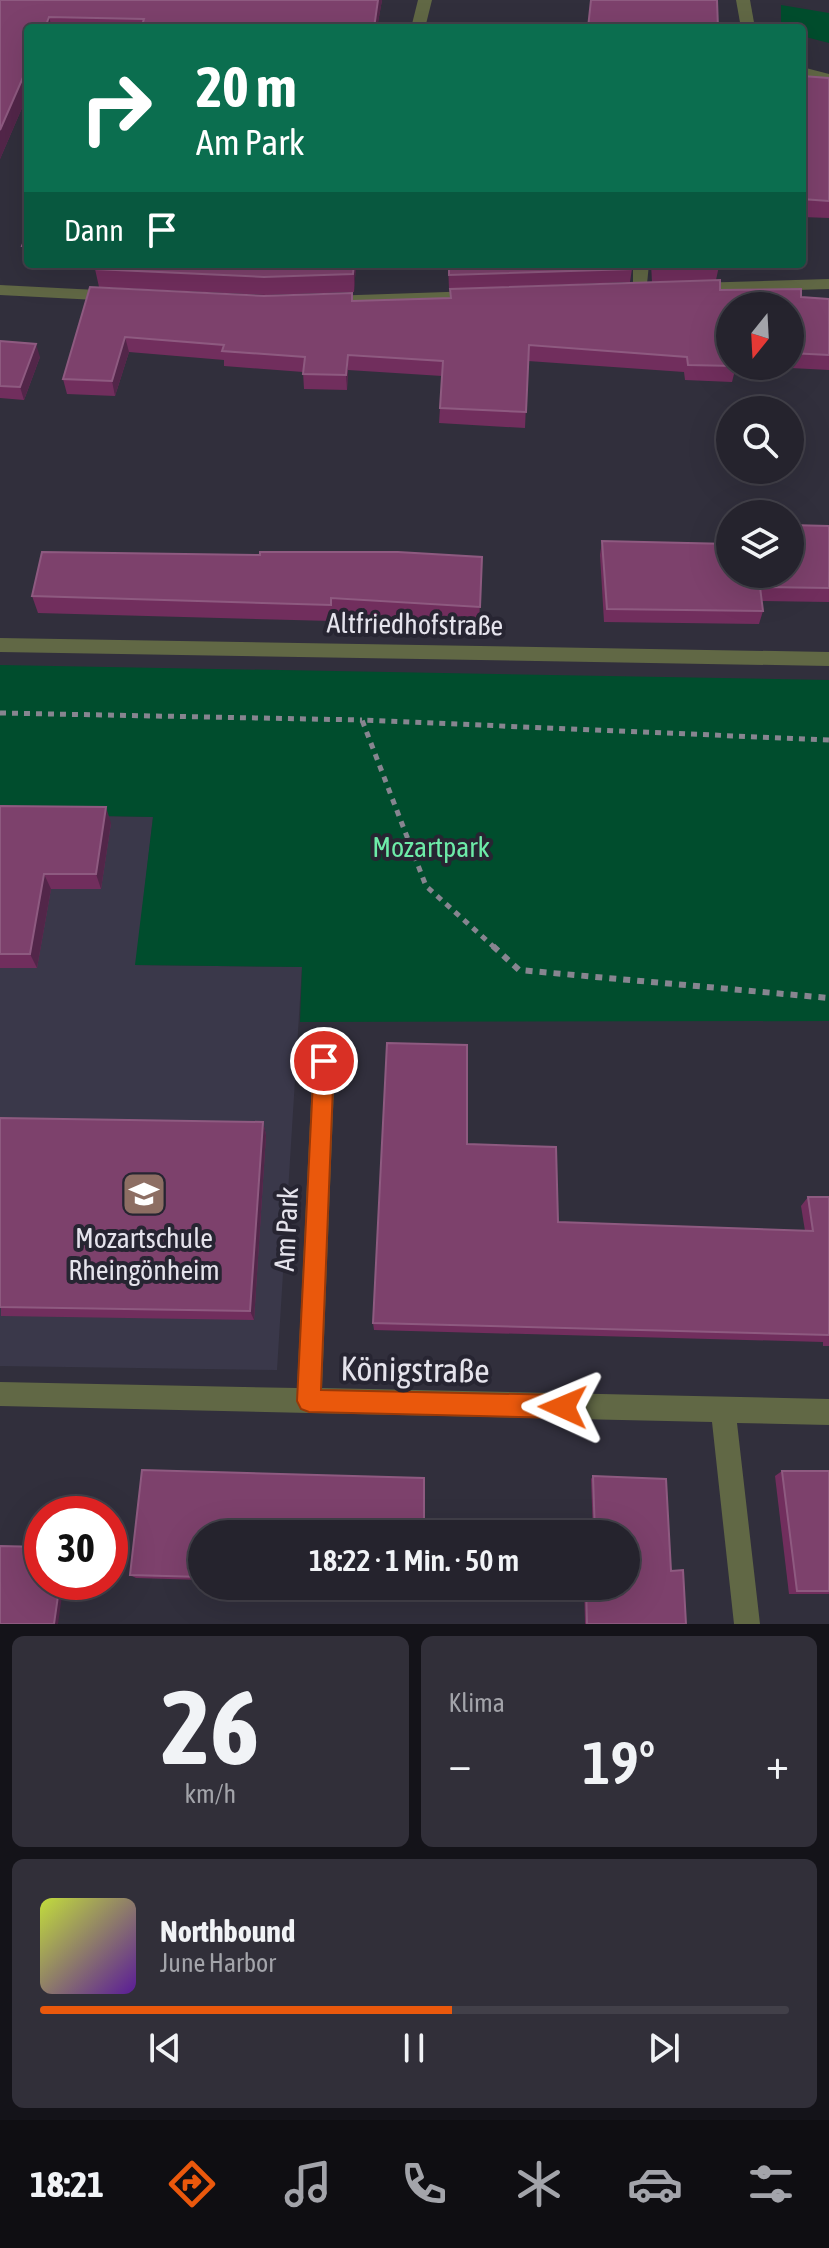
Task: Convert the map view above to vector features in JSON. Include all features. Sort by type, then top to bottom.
[{"type":"street","points":[[419,24],[425,0]]},
{"type":"street","points":[[743,0],[747,24]]},
{"type":"street","points":[[806,72],[829,78]]},
{"type":"street","points":[[642,268],[648,290],[829,284]]},
{"type":"street","points":[[0,290],[125,296]]},
{"type":"street","points":[[313,301],[499,295]]},
{"type":"street","name":"Altfriedhofstraße","points":[[0,645],[829,659]]},
{"type":"street","name":"Am Park","points":[[309,1401],[324,1061]]},
{"type":"street","name":"Königstraße","points":[[0,1394],[829,1412]]},
{"type":"street","points":[[723,1411],[747,1624]]},
{"type":"path","points":[[0,713],[362,720],[829,740]]},
{"type":"path","points":[[362,720],[426,886],[519,970],[829,998]]},
{"type":"shaded area","name":"Mozartschule Rheingönheim","points":[[0,814],[153,817],[136,965],[302,967],[277,1370],[0,1366]]},
{"type":"green space","points":[[781,5],[829,13],[829,43],[806,37],[806,24],[781,24]]},
{"type":"green space","name":"Mozartpark","points":[[0,665],[829,680],[829,1021],[300,1022],[302,967],[135,965],[153,817],[0,814]]},
{"type":"building","points":[[0,0],[378,0],[375,24],[142,24],[144,19],[49,17],[46,24],[24,24],[24,75],[0,130]]},
{"type":"building","points":[[591,0],[717,0],[718,24],[588,24]]},
{"type":"building","points":[[806,76],[829,78],[829,201],[806,199]]},
{"type":"building","points":[[354,268],[353,274],[264,277],[95,269]]},
{"type":"building","points":[[449,268],[632,268],[632,269],[449,275]]},
{"type":"building","points":[[720,280],[720,290],[801,289],[801,292],[716,292],[716,366],[688,365],[687,357],[529,345],[526,412],[440,408],[443,361],[348,355],[346,375],[303,374],[305,357],[222,351],[224,345],[125,337],[112,381],[63,379],[90,287],[264,296],[352,293],[352,301],[451,298],[450,289]]},
{"type":"building","points":[[804,297],[829,299],[829,355],[804,354]]},
{"type":"building","points":[[0,341],[36,344],[20,387],[0,386]]},
{"type":"building","points":[[804,525],[829,526],[829,588],[804,588]]},
{"type":"building","points":[[602,541],[716,544],[716,588],[760,588],[763,611],[607,609]]},
{"type":"building","points":[[42,552],[260,555],[260,552],[398,552],[482,557],[480,607],[331,598],[331,605],[32,596]]},
{"type":"building","points":[[0,806],[106,807],[96,874],[44,874],[30,954],[0,954]]},
{"type":"building","points":[[387,1043],[467,1045],[467,1144],[556,1147],[558,1222],[813,1231],[808,1197],[829,1197],[829,1335],[373,1323]]},
{"type":"building","points":[[0,1118],[263,1122],[250,1311],[0,1307]]},
{"type":"building","points":[[142,1470],[424,1478],[424,1520],[188,1520],[188,1577],[130,1575]]},
{"type":"building","points":[[782,1471],[829,1471],[829,1591],[797,1591]]},
{"type":"building","points":[[593,1476],[666,1479],[671,1571],[683,1570],[686,1624],[587,1624],[586,1600],[640,1600],[640,1520],[595,1520]]},
{"type":"building","points":[[0,1546],[24,1547],[24,1600],[57,1600],[54,1624],[0,1624]]},
{"type":"place","name":"Mozartschule Rheingönheim","points":[[144,1194]]},
{"type":"route","points":[[324,1061],[309,1401],[563,1407]]}]
